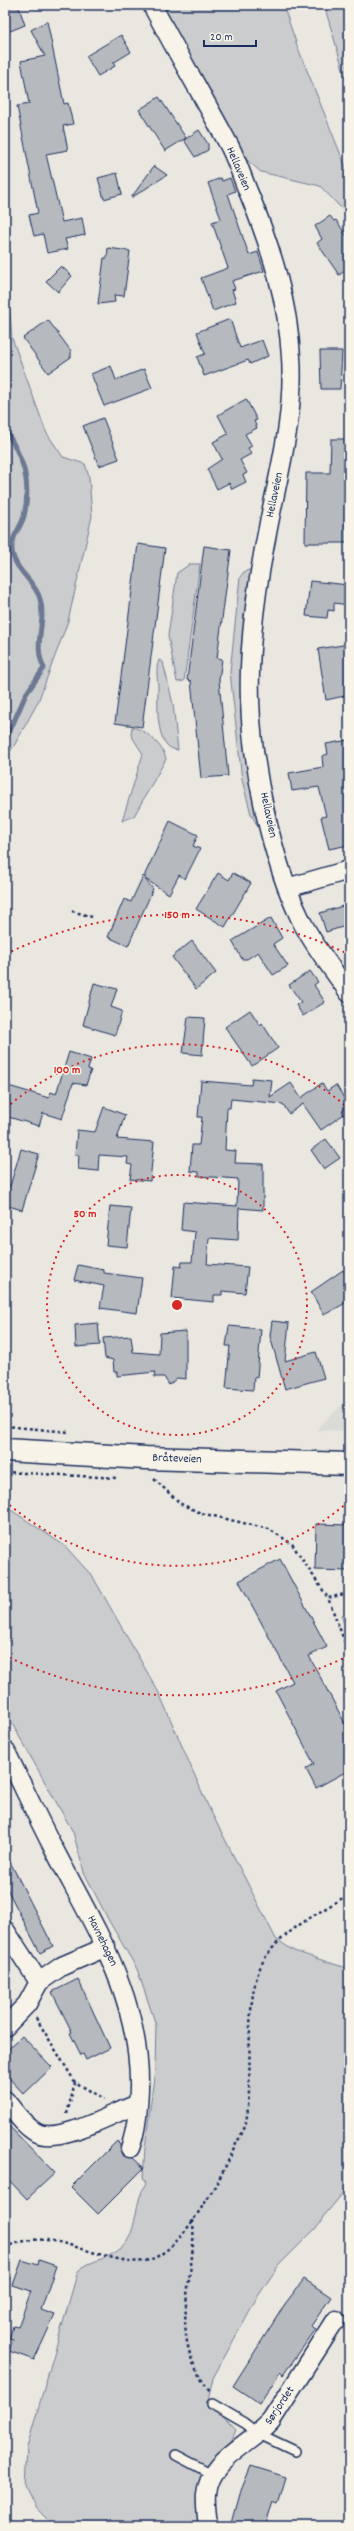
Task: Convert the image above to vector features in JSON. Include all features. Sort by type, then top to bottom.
[{"type":"main road","name":"Bråteveien","points":[[5,1450],[132,1458],[349,1464]]},
{"type":"street","name":"Hellaveien","points":[[152,5],[231,150],[262,226],[276,269],[287,312],[291,359],[291,407],[259,586],[253,641],[250,698],[253,737],[265,807],[277,862],[301,922],[349,993]]},
{"type":"street","points":[[287,888],[349,870]]},
{"type":"street","name":"Havnehagen","points":[[5,1750],[55,1852],[106,1947],[121,1982],[137,2041],[138,2104],[134,2136],[130,2148]]},
{"type":"street","points":[[5,1930],[39,1982]]},
{"type":"street","points":[[5,2027],[27,2004],[39,1982],[62,1966],[106,1947]]},
{"type":"street","points":[[5,2100],[28,2127],[38,2134],[48,2136],[69,2132],[138,2104]]},
{"type":"street","name":"Sørjordet","points":[[208,2526],[206,2495],[212,2474],[224,2459],[259,2434],[271,2421],[336,2320]]},
{"type":"lane","points":[[212,2404],[245,2423],[259,2434],[295,2451]]},
{"type":"lane","points":[[176,2455],[212,2474]]},
{"type":"path","points":[[72,911],[92,917]]},
{"type":"path","points":[[154,1479],[181,1504],[201,1513],[269,1529],[292,1544],[328,1598],[349,1653]]},
{"type":"path","points":[[328,1598],[349,1593]]},
{"type":"path","points":[[5,2247],[24,2240],[46,2240],[120,2260],[151,2260],[168,2250],[193,2220],[219,2182],[246,2123],[250,2092],[252,2000],[257,1977],[267,1956],[291,1931],[349,1894]]},
{"type":"path","points":[[27,2004],[75,2082],[100,2096]]},
{"type":"path","points":[[48,2136],[67,2115],[75,2082]]},
{"type":"path","points":[[193,2220],[194,2243],[185,2309],[185,2337],[195,2371],[210,2392],[212,2404]]},
{"type":"shaded area","points":[[149,5],[283,5],[298,48],[349,175],[349,220],[344,211],[320,186],[261,172],[233,148]]},
{"type":"shaded area","points":[[324,5],[349,5],[349,89]]},
{"type":"shaded area","points":[[9,193],[6,267],[12,338],[46,432],[63,457],[85,464],[89,477],[92,516],[68,621],[38,702],[14,746],[5,758],[5,194]]},
{"type":"shaded area","points":[[190,564],[200,564],[184,681],[177,682],[168,636],[177,573]]},
{"type":"shaded area","points":[[252,569],[259,829],[251,814],[242,780],[230,672],[240,577],[244,572]]},
{"type":"shaded area","points":[[159,660],[163,662],[173,704],[178,750],[170,748],[161,734],[158,714],[157,671]]},
{"type":"shaded area","points":[[132,727],[137,728],[153,738],[161,748],[166,759],[134,816],[122,821],[143,754],[131,735]]},
{"type":"shaded area","points":[[349,1398],[349,1431],[316,1430]]},
{"type":"shaded area","points":[[5,1506],[65,1546],[93,1577],[159,1693],[208,1806],[276,1939],[294,1951],[349,1969],[349,2186],[323,2217],[320,2224],[279,2265],[256,2299],[213,2378],[208,2401],[236,2430],[207,2500],[205,2526],[54,2526],[36,2508],[25,2485],[27,2447],[78,2271],[89,2264],[116,2252],[126,2243],[130,2236],[142,2191],[146,2184],[143,2178],[145,2148],[155,2069],[156,2025],[137,1969],[109,1921],[84,1872],[73,1832],[5,1711]]},
{"type":"shaded area","points":[[341,1615],[349,1615],[349,1638]]},
{"type":"building","points":[[5,5],[18,5],[25,25],[5,33]]},
{"type":"building","points":[[47,21],[64,104],[68,103],[73,124],[63,126],[68,150],[46,154],[62,222],[82,218],[85,235],[65,239],[68,249],[47,253],[43,234],[34,236],[29,215],[38,213],[17,106],[29,104],[21,61],[45,56],[31,30]]},
{"type":"building","points":[[121,35],[131,52],[113,63],[115,66],[98,76],[86,56]]},
{"type":"building","points":[[159,97],[186,138],[165,151],[139,110]]},
{"type":"building","points":[[199,130],[208,144],[208,150],[195,157],[184,140]]},
{"type":"building","points":[[154,166],[167,175],[131,198]]},
{"type":"building","points":[[117,173],[122,194],[104,199],[98,178]]},
{"type":"building","points":[[221,178],[222,181],[230,178],[235,191],[228,194],[249,255],[258,252],[264,271],[232,281],[235,289],[232,290],[236,302],[213,311],[201,278],[228,268],[212,222],[221,219],[208,183]]},
{"type":"building","points":[[330,216],[334,221],[336,220],[349,239],[349,268],[339,275],[317,243],[322,239],[315,226]]},
{"type":"building","points":[[108,248],[130,251],[124,296],[114,295],[115,302],[98,304],[104,258],[107,258]]},
{"type":"building","points":[[61,266],[72,276],[58,292],[46,281]]},
{"type":"building","points":[[230,319],[240,348],[262,340],[268,356],[250,364],[248,360],[204,376],[197,357],[205,354],[197,332]]},
{"type":"building","points":[[48,320],[71,351],[71,357],[48,373],[23,338]]},
{"type":"building","points":[[320,351],[342,351],[340,389],[321,389]]},
{"type":"building","points":[[111,366],[116,380],[144,369],[152,388],[104,406],[91,374]]},
{"type":"building","points":[[246,399],[257,420],[254,421],[257,428],[245,434],[252,446],[248,448],[251,454],[240,460],[247,473],[243,475],[246,482],[232,489],[229,483],[217,489],[207,469],[222,459],[213,442],[228,434],[218,415]]},
{"type":"building","points":[[103,418],[119,459],[99,466],[83,426]]},
{"type":"building","points":[[331,439],[349,439],[349,543],[305,543],[306,473],[330,473]]},
{"type":"building","points":[[138,544],[165,548],[142,727],[115,723]]},
{"type":"building","points":[[204,546],[231,550],[217,658],[222,659],[219,680],[228,776],[201,778],[191,681],[187,680]]},
{"type":"building","points":[[310,581],[349,585],[349,605],[334,603],[334,611],[328,610],[327,618],[306,616]]},
{"type":"building","points":[[349,644],[349,695],[326,700],[318,649]]},
{"type":"building","points":[[349,740],[349,845],[329,849],[321,817],[326,816],[319,787],[292,791],[289,773],[323,767],[322,756],[328,754],[326,744]]},
{"type":"building","points":[[170,821],[198,835],[193,846],[200,849],[185,879],[179,875],[169,894],[145,879],[153,889],[128,946],[108,937],[124,899],[131,902],[143,876],[145,878],[145,874]]},
{"type":"building","points":[[218,873],[229,880],[233,873],[251,883],[225,927],[196,909]]},
{"type":"building","points":[[349,904],[349,925],[326,932],[320,913]]},
{"type":"building","points":[[271,918],[282,938],[273,944],[288,966],[273,975],[258,952],[247,959],[242,959],[232,941]]},
{"type":"building","points":[[192,941],[216,973],[196,989],[172,957]]},
{"type":"building","points":[[310,971],[318,982],[314,985],[325,1002],[303,1016],[296,1005],[301,1002],[289,985]]},
{"type":"building","points":[[94,983],[117,989],[111,1007],[122,1011],[115,1035],[83,1025]]},
{"type":"building","points":[[250,1010],[260,1025],[262,1023],[278,1048],[252,1066],[225,1027]]},
{"type":"building","points":[[188,1017],[205,1018],[202,1055],[183,1053]]},
{"type":"building","points":[[69,1052],[91,1059],[88,1069],[91,1070],[86,1085],[73,1083],[62,1119],[43,1113],[39,1126],[5,1116],[5,1085],[49,1098],[51,1092],[56,1094]]},
{"type":"building","points":[[252,1078],[272,1080],[270,1097],[291,1083],[301,1098],[322,1083],[327,1091],[336,1085],[349,1106],[342,1111],[344,1114],[321,1130],[303,1104],[289,1114],[283,1104],[231,1099],[230,1108],[227,1108],[225,1150],[236,1151],[235,1163],[263,1164],[263,1210],[239,1208],[238,1240],[209,1238],[207,1264],[248,1267],[245,1293],[222,1291],[222,1295],[214,1295],[214,1302],[172,1298],[175,1266],[181,1267],[182,1262],[192,1262],[195,1232],[181,1230],[183,1202],[237,1206],[238,1179],[199,1176],[199,1172],[190,1171],[192,1145],[199,1145],[202,1117],[198,1117],[201,1081],[251,1085]]},
{"type":"building","points":[[104,1107],[125,1115],[117,1139],[154,1142],[150,1181],[130,1179],[132,1165],[127,1164],[128,1157],[99,1155],[98,1171],[78,1169],[79,1155],[75,1155],[77,1130],[95,1132]]},
{"type":"building","points":[[326,1139],[340,1158],[324,1169],[311,1150]]},
{"type":"building","points":[[21,1149],[39,1154],[22,1210],[5,1205],[5,1185],[10,1186]]},
{"type":"building","points":[[110,1206],[131,1208],[127,1247],[106,1245]]},
{"type":"building","points":[[78,1265],[104,1270],[104,1273],[142,1278],[137,1313],[100,1308],[104,1286],[74,1280]]},
{"type":"building","points":[[343,1270],[349,1279],[349,1301],[324,1315],[311,1292]]},
{"type":"building","points":[[272,1321],[289,1323],[285,1361],[316,1352],[324,1378],[285,1389],[270,1336]]},
{"type":"building","points":[[98,1323],[100,1345],[76,1347],[75,1325]]},
{"type":"building","points":[[229,1326],[261,1329],[257,1378],[254,1377],[253,1390],[226,1388],[230,1346],[226,1346]]},
{"type":"building","points":[[186,1331],[186,1379],[177,1378],[169,1385],[164,1377],[154,1377],[155,1372],[117,1376],[117,1372],[114,1372],[113,1360],[105,1358],[103,1338],[131,1336],[133,1352],[159,1354],[160,1333]]},
{"type":"building","points":[[316,1524],[349,1525],[349,1571],[315,1570]]},
{"type":"building","points":[[280,1559],[327,1647],[309,1656],[349,1731],[349,1770],[316,1788],[306,1769],[314,1764],[276,1691],[293,1682],[239,1581]]},
{"type":"building","points":[[5,1852],[53,1946],[40,1953],[5,1885]]},
{"type":"building","points":[[78,1979],[110,2048],[86,2060],[83,2054],[81,2055],[70,2033],[72,2032],[52,1992]]},
{"type":"building","points":[[22,2036],[52,2067],[24,2094],[5,2074],[5,2052]]},
{"type":"building","points":[[5,2122],[55,2173],[27,2199],[5,2176]]},
{"type":"building","points":[[117,2141],[120,2144],[122,2155],[133,2158],[144,2168],[98,2214],[71,2187]]},
{"type":"building","points":[[22,2260],[38,2265],[39,2260],[56,2266],[41,2310],[55,2315],[34,2360],[9,2351],[13,2340],[9,2339],[13,2326],[18,2327],[31,2291],[13,2285]]},
{"type":"building","points":[[304,2279],[331,2297],[311,2326],[316,2329],[283,2375],[280,2372],[260,2404],[233,2386],[285,2304]]},
{"type":"building","points":[[251,2466],[286,2477],[278,2504],[273,2502],[265,2526],[231,2526],[240,2493]]},
{"type":"waterway","points":[[5,429],[21,460],[27,492],[23,520],[13,540],[13,557],[38,593],[40,599],[42,617],[39,650],[44,668],[26,694],[5,742]]}]
